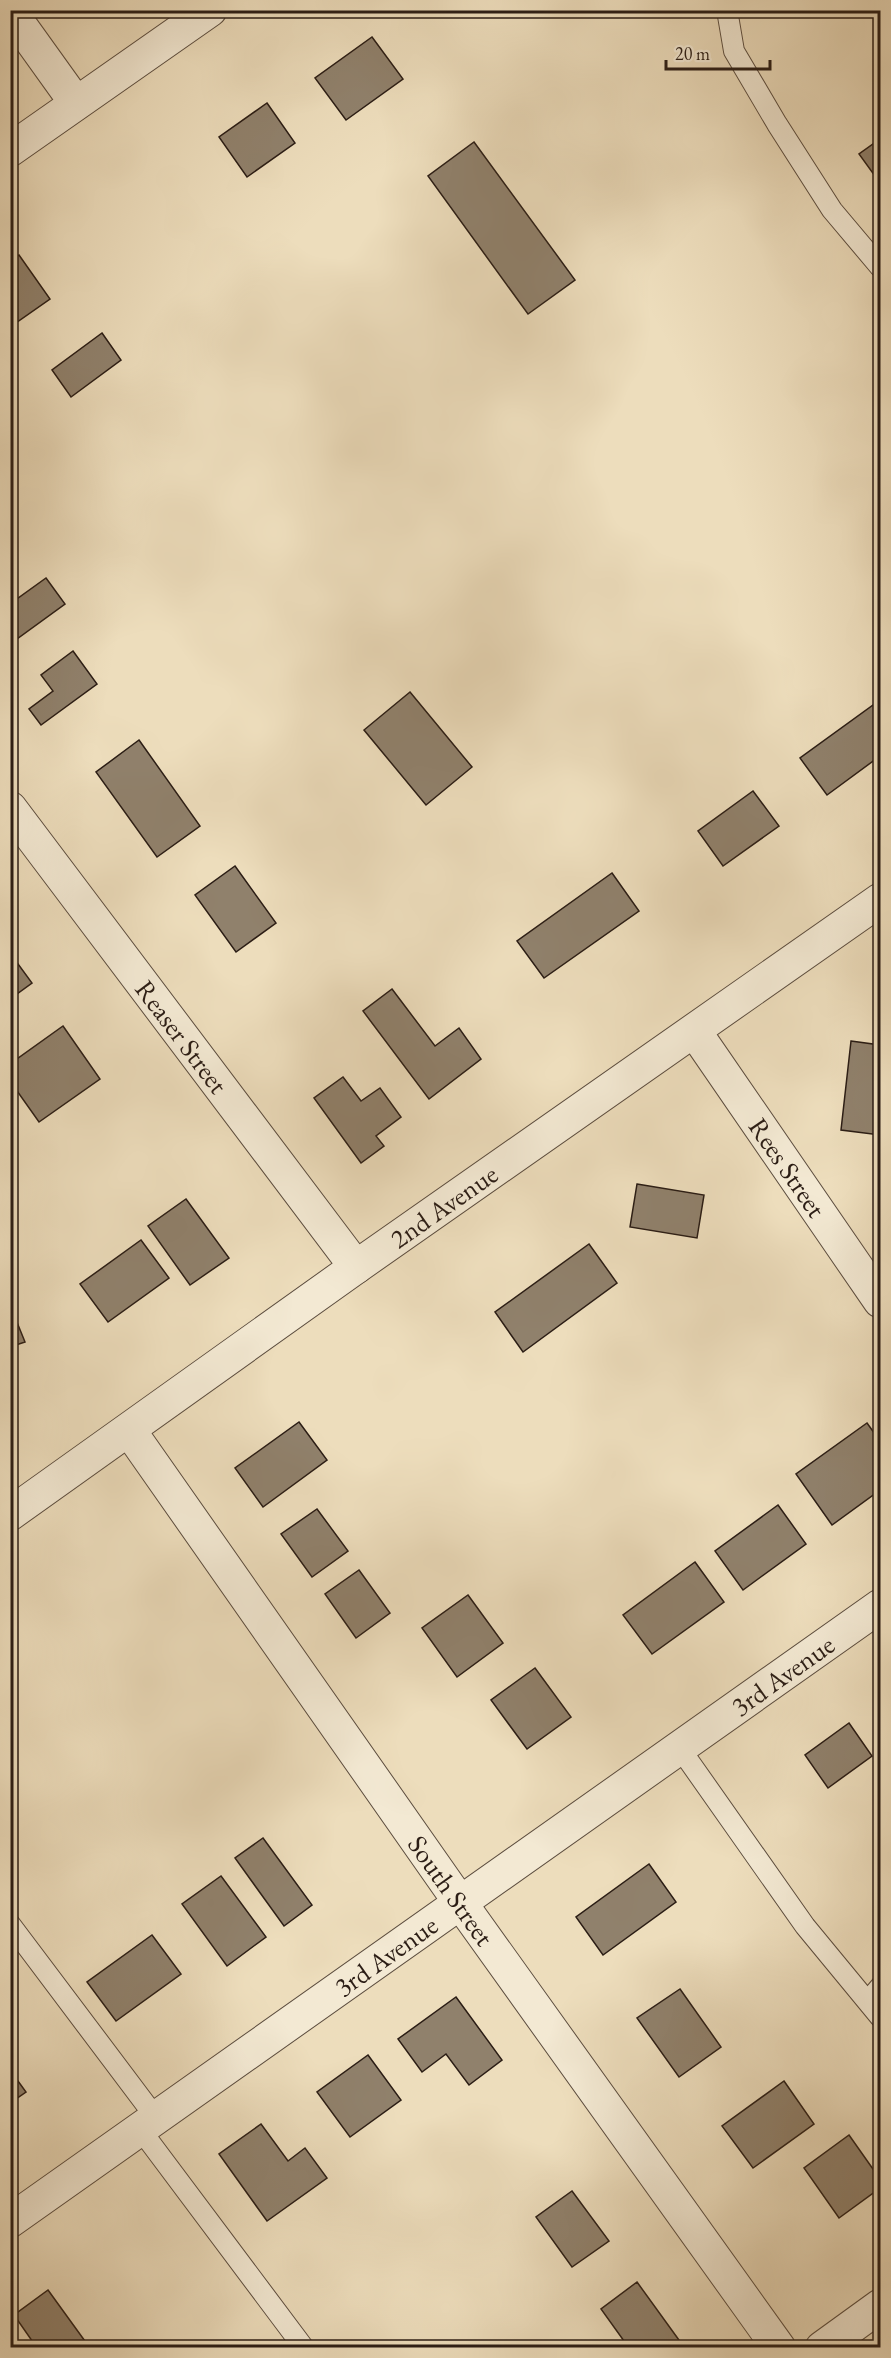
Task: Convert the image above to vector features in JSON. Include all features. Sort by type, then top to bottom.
[{"type":"street","points":[[10,150],[210,10]]},
{"type":"street","points":[[10,11],[76,103]]},
{"type":"street","name":"Reaser Street","points":[[10,808],[356,1267]]},
{"type":"street","name":"2nd Avenue","points":[[10,1514],[356,1267],[880,900]]},
{"type":"street","name":"Rees Street","points":[[694,1032],[880,1301]]},
{"type":"street","name":"South Street","points":[[129,1430],[459,1901],[779,2348]]},
{"type":"street","name":"3rd Avenue","points":[[10,2221],[880,1605]]},
{"type":"street","points":[[822,2348],[880,2306]]},
{"type":"lane","points":[[727,10],[734,51],[777,124],[832,210],[880,267]]},
{"type":"lane","points":[[679,1747],[805,1926],[874,1994],[880,2016]]},
{"type":"lane","points":[[10,1924],[304,2348]]},
{"type":"building","points":[[372,37],[403,79],[346,120],[315,78]]},
{"type":"building","points":[[267,103],[295,143],[247,177],[219,137]]},
{"type":"building","points":[[880,139],[880,183],[859,154]]},
{"type":"building","points":[[474,142],[575,280],[528,314],[428,176]]},
{"type":"building","points":[[19,255],[50,299],[10,327],[10,261]]},
{"type":"building","points":[[102,333],[121,360],[71,397],[52,370]]},
{"type":"building","points":[[46,578],[65,604],[10,644],[10,604]]},
{"type":"building","points":[[73,651],[97,684],[41,725],[29,709],[53,691],[41,675]]},
{"type":"building","points":[[410,692],[472,767],[426,805],[364,730]]},
{"type":"building","points":[[880,700],[880,756],[827,795],[800,758]]},
{"type":"building","points":[[139,740],[200,826],[157,857],[96,772]]},
{"type":"building","points":[[753,791],[779,826],[723,866],[698,831]]},
{"type":"building","points":[[235,866],[276,923],[236,952],[195,895]]},
{"type":"building","points":[[612,873],[639,911],[544,978],[517,941]]},
{"type":"building","points":[[10,953],[32,983],[10,999]]},
{"type":"building","points":[[392,989],[435,1046],[459,1028],[481,1059],[429,1099],[363,1011]]},
{"type":"building","points":[[63,1026],[100,1079],[39,1122],[10,1081],[10,1064]]},
{"type":"building","points":[[851,1041],[880,1045],[880,1135],[841,1130]]},
{"type":"building","points":[[343,1077],[361,1101],[380,1088],[401,1117],[376,1136],[384,1146],[361,1163],[314,1098]]},
{"type":"building","points":[[637,1184],[704,1195],[697,1238],[630,1227]]},
{"type":"building","points":[[186,1199],[229,1258],[190,1285],[148,1226]]},
{"type":"building","points":[[141,1240],[169,1278],[108,1322],[80,1284]]},
{"type":"building","points":[[589,1244],[617,1283],[523,1352],[495,1312]]},
{"type":"building","points":[[10,1305],[25,1342],[10,1347]]},
{"type":"building","points":[[299,1422],[327,1460],[263,1507],[235,1468]]},
{"type":"building","points":[[867,1423],[880,1441],[880,1490],[832,1525],[796,1474]]},
{"type":"building","points":[[778,1505],[806,1544],[743,1590],[715,1551]]},
{"type":"building","points":[[317,1509],[348,1551],[312,1577],[281,1534]]},
{"type":"building","points":[[695,1562],[724,1602],[652,1654],[623,1615]]},
{"type":"building","points":[[359,1570],[390,1613],[356,1638],[325,1594]]},
{"type":"building","points":[[468,1595],[503,1643],[457,1677],[422,1628]]},
{"type":"building","points":[[535,1668],[571,1717],[527,1749],[491,1700]]},
{"type":"building","points":[[849,1723],[872,1756],[828,1788],[805,1755]]},
{"type":"building","points":[[263,1838],[312,1905],[284,1926],[235,1858]]},
{"type":"building","points":[[649,1864],[676,1902],[603,1955],[576,1917]]},
{"type":"building","points":[[221,1876],[266,1937],[227,1966],[182,1904]]},
{"type":"building","points":[[152,1935],[181,1974],[116,2021],[87,1982]]},
{"type":"building","points":[[680,1989],[721,2047],[679,2077],[637,2018]]},
{"type":"building","points":[[456,1997],[502,2060],[469,2085],[446,2054],[422,2072],[398,2039]]},
{"type":"building","points":[[368,2055],[401,2100],[350,2137],[317,2092]]},
{"type":"building","points":[[10,2070],[26,2092],[10,2103]]},
{"type":"building","points":[[784,2081],[814,2124],[753,2168],[722,2126]]},
{"type":"building","points":[[261,2124],[288,2161],[305,2148],[327,2178],[267,2221],[219,2154]]},
{"type":"building","points":[[849,2135],[880,2179],[880,2188],[839,2218],[804,2168]]},
{"type":"building","points":[[572,2191],[609,2241],[572,2267],[536,2217]]},
{"type":"building","points":[[637,2282],[683,2348],[629,2348],[601,2309]]},
{"type":"building","points":[[48,2290],[90,2348],[37,2348],[14,2315]]}]
